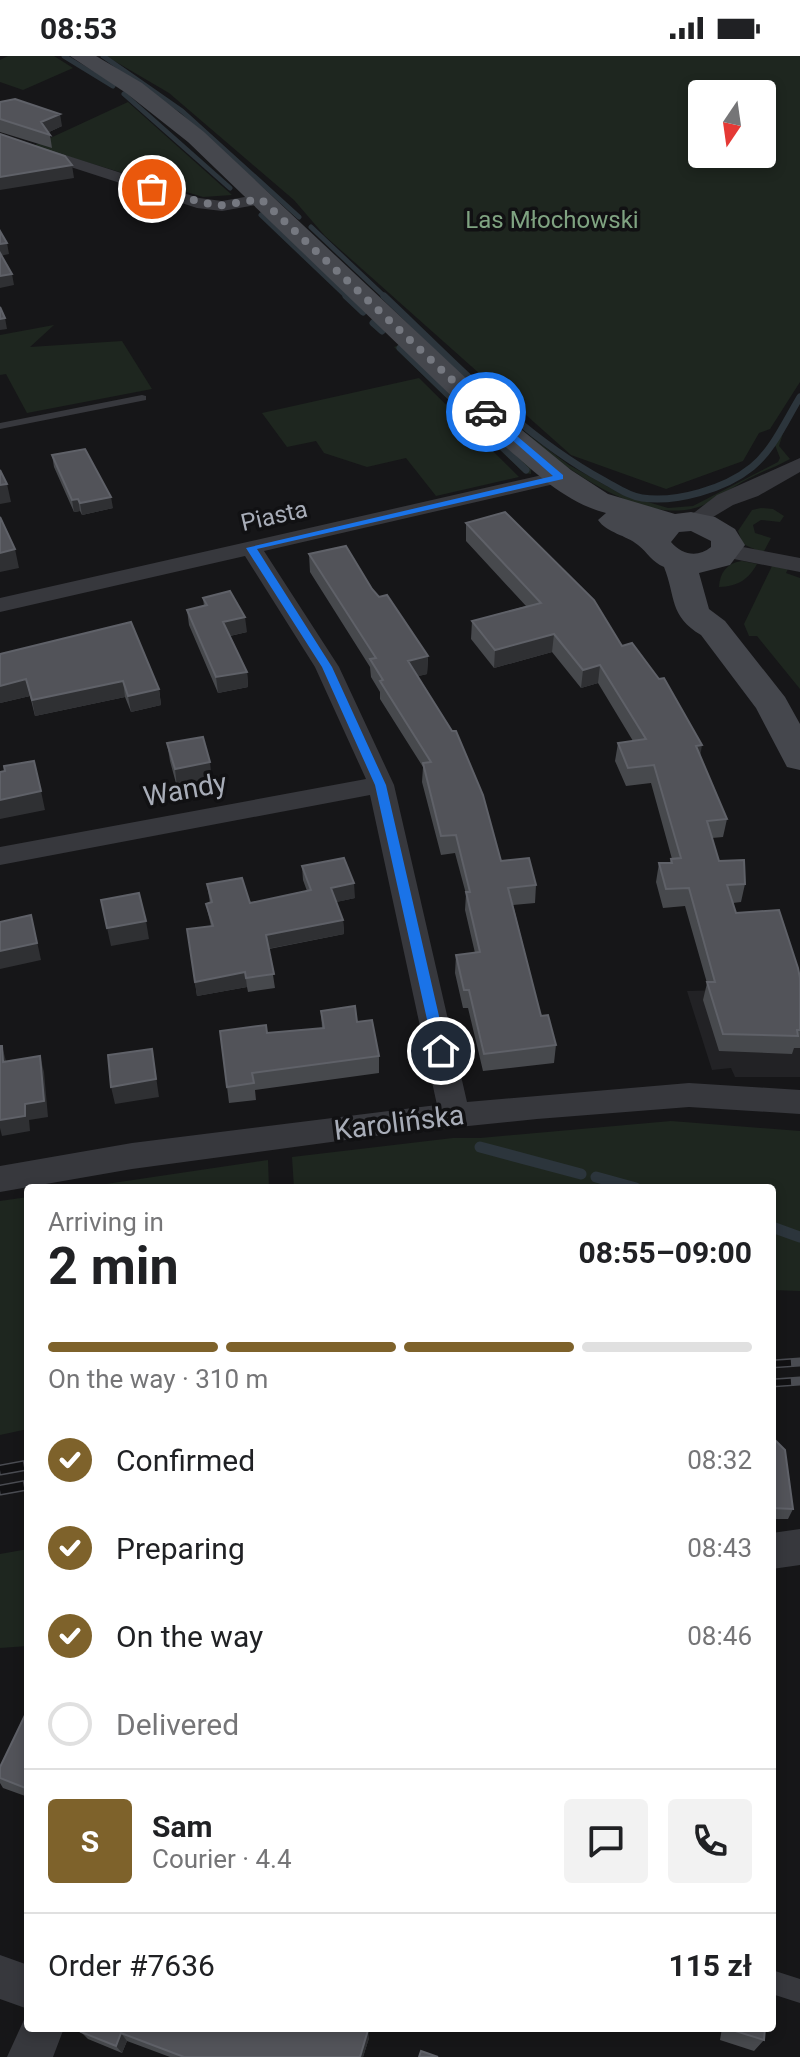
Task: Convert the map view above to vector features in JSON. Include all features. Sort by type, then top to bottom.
[{"type":"main road","points":[[81,56],[167,113],[506,432],[560,477],[597,501],[601,511],[674,537],[697,564],[722,549]]},
{"type":"main road","points":[[674,537],[691,610],[700,621],[713,628],[772,705],[800,758]]},
{"type":"main road","points":[[713,628],[717,620],[711,581],[722,549]]},
{"type":"street","points":[[0,139],[197,203],[217,206],[261,199]]},
{"type":"street","points":[[674,537],[725,500],[750,491],[800,464]]},
{"type":"street","name":"Piasta","points":[[0,605],[560,477]]},
{"type":"street","points":[[750,491],[722,549],[800,565]]},
{"type":"street","points":[[251,548],[327,667],[381,785],[455,1115]]},
{"type":"street","name":"Wandy","points":[[0,856],[381,785]]},
{"type":"street","name":"Karolińska","points":[[0,1179],[132,1156],[455,1115],[667,1096],[800,1102]]},
{"type":"street","points":[[776,1550],[800,1547]]},
{"type":"street","points":[[0,1977],[24,1986]]},
{"type":"street","points":[[30,2057],[39,2032]]},
{"type":"lane","points":[[0,426],[142,398]]},
{"type":"lane","points":[[776,1983],[800,1991]]},
{"type":"shaded area","points":[[800,988],[800,1077],[735,1077],[731,1068],[712,1070],[687,991]]},
{"type":"green space","points":[[8,56],[54,56],[73,68],[23,90],[0,82],[0,60]]},
{"type":"green space","name":"Las Młochowski","points":[[106,56],[800,56],[800,382],[770,429],[759,433],[743,461],[666,489],[571,455],[325,236],[294,200],[169,93]]},
{"type":"green space","points":[[128,102],[232,195],[203,197],[33,146]]},
{"type":"green space","points":[[54,325],[30,347],[122,341],[152,389],[27,413],[6,374],[0,375],[0,335]]},
{"type":"green space","points":[[402,344],[531,468],[531,474],[524,473],[394,347]]},
{"type":"green space","points":[[419,378],[519,477],[436,496],[406,458],[367,467],[324,453],[316,441],[287,447],[262,413]]},
{"type":"green space","points":[[519,428],[569,465],[621,494],[668,508],[693,506],[778,462],[780,458],[775,445],[784,430],[779,446],[790,459],[751,477],[706,504],[691,509],[668,510],[645,506],[598,486],[515,429]]},
{"type":"green space","points":[[773,509],[784,516],[780,522],[761,520],[753,525],[755,533],[771,538],[763,553],[743,544],[738,531],[752,510]]},
{"type":"green space","points":[[742,561],[757,564],[742,581],[719,587],[725,569]]},
{"type":"green space","points":[[772,566],[788,569],[786,573],[800,578],[800,689],[757,636],[749,636],[744,624]]},
{"type":"green space","points":[[671,1121],[800,1131],[800,1291],[776,1290],[776,1184],[294,1184],[292,1157],[453,1138]]},
{"type":"green space","points":[[268,1160],[269,1184],[106,1184]]},
{"type":"green space","points":[[24,1198],[24,1430],[0,1435],[0,1201]]},
{"type":"green space","points":[[24,1550],[24,1646],[0,1648],[0,1554]]},
{"type":"building","points":[[15,99],[60,114],[41,122],[50,135],[0,119],[0,102]]},
{"type":"building","points":[[0,134],[65,156],[72,165],[0,177]]},
{"type":"building","points":[[0,231],[7,243],[0,244]]},
{"type":"building","points":[[0,253],[12,274],[0,276]]},
{"type":"building","points":[[85,449],[111,497],[80,503],[78,499],[72,500],[52,455]]},
{"type":"building","points":[[0,470],[7,484],[0,485]]},
{"type":"building","points":[[505,512],[594,600],[622,646],[632,643],[659,679],[664,678],[702,745],[696,746],[727,819],[707,821],[719,861],[744,860],[745,884],[727,885],[736,913],[779,910],[800,978],[798,1036],[723,1034],[707,982],[715,982],[689,888],[666,889],[659,863],[672,863],[671,859],[681,858],[654,765],[628,768],[618,743],[646,739],[600,665],[583,670],[554,634],[495,650],[472,621],[541,603],[466,523]]},
{"type":"building","points":[[0,517],[15,549],[0,553]]},
{"type":"building","points":[[346,546],[372,589],[379,597],[387,595],[428,656],[408,661],[452,731],[456,731],[483,795],[501,861],[529,858],[536,885],[508,888],[541,1016],[548,1015],[556,1045],[484,1054],[469,990],[464,990],[456,955],[480,952],[466,892],[470,892],[456,835],[441,836],[423,763],[431,762],[380,681],[383,680],[370,659],[376,658],[309,554]]},
{"type":"building","points":[[230,591],[245,617],[223,622],[247,672],[216,677],[187,610],[207,605],[203,598]]},
{"type":"building","points":[[131,622],[159,689],[128,696],[123,681],[32,700],[26,679],[0,686],[0,654]]},
{"type":"building","points":[[203,737],[210,762],[175,769],[167,743]]},
{"type":"building","points":[[34,761],[41,791],[0,800],[0,772],[5,771],[4,766]]},
{"type":"building","points":[[344,858],[354,883],[331,888],[343,920],[266,935],[274,974],[246,978],[245,972],[195,982],[187,929],[213,926],[206,904],[212,902],[207,884],[242,878],[250,903],[311,890],[302,866]]},
{"type":"building","points":[[139,893],[146,921],[107,928],[101,900]]},
{"type":"building","points":[[31,915],[37,943],[0,951],[0,922]]},
{"type":"building","points":[[355,1006],[357,1022],[372,1020],[379,1056],[252,1073],[254,1083],[227,1087],[220,1031],[266,1025],[267,1033],[324,1028],[321,1011]]},
{"type":"building","points":[[0,1046],[3,1062],[40,1056],[44,1101],[25,1104],[25,1116],[0,1120]]},
{"type":"building","points":[[152,1049],[156,1079],[111,1087],[108,1055]]},
{"type":"building","points":[[776,1441],[785,1450],[793,1509],[776,1508]]},
{"type":"building","points":[[24,1717],[24,1787],[0,1778],[0,1767]]},
{"type":"building","points":[[81,2032],[367,2032],[360,2057],[184,2057],[121,2033],[116,2046]]},
{"type":"building","points":[[739,2032],[765,2032],[764,2040]]},
{"type":"building","points":[[421,2051],[438,2057],[419,2057]]},
{"type":"waterway","points":[[64,56],[113,86]]},
{"type":"waterway","points":[[103,56],[182,111],[299,217]]},
{"type":"waterway","points":[[124,94],[230,188]]},
{"type":"waterway","points":[[261,215],[348,298]]},
{"type":"waterway","points":[[311,227],[386,298]]},
{"type":"waterway","points":[[346,296],[363,312]]},
{"type":"waterway","points":[[384,296],[515,419],[572,462],[637,497],[655,499],[700,493],[741,475],[766,452],[800,397]]},
{"type":"waterway","points":[[373,323],[382,331]]},
{"type":"waterway","points":[[400,348],[526,470]]},
{"type":"waterway","points":[[480,1147],[581,1174]]},
{"type":"waterway","points":[[596,1177],[621,1184]]},
{"type":"waterway","points":[[776,1228],[800,1237]]},
{"type":"railway","points":[[776,1364],[800,1362]]},
{"type":"railway","points":[[776,1383],[800,1381]]},
{"type":"railway","points":[[0,1470],[24,1466]]},
{"type":"railway","points":[[0,1490],[24,1486]]},
{"type":"way so far","points":[[152,189],[217,206],[261,199],[486,412]]},
{"type":"route","points":[[441,1051],[381,785],[327,667],[251,548],[560,477],[486,412]]}]
